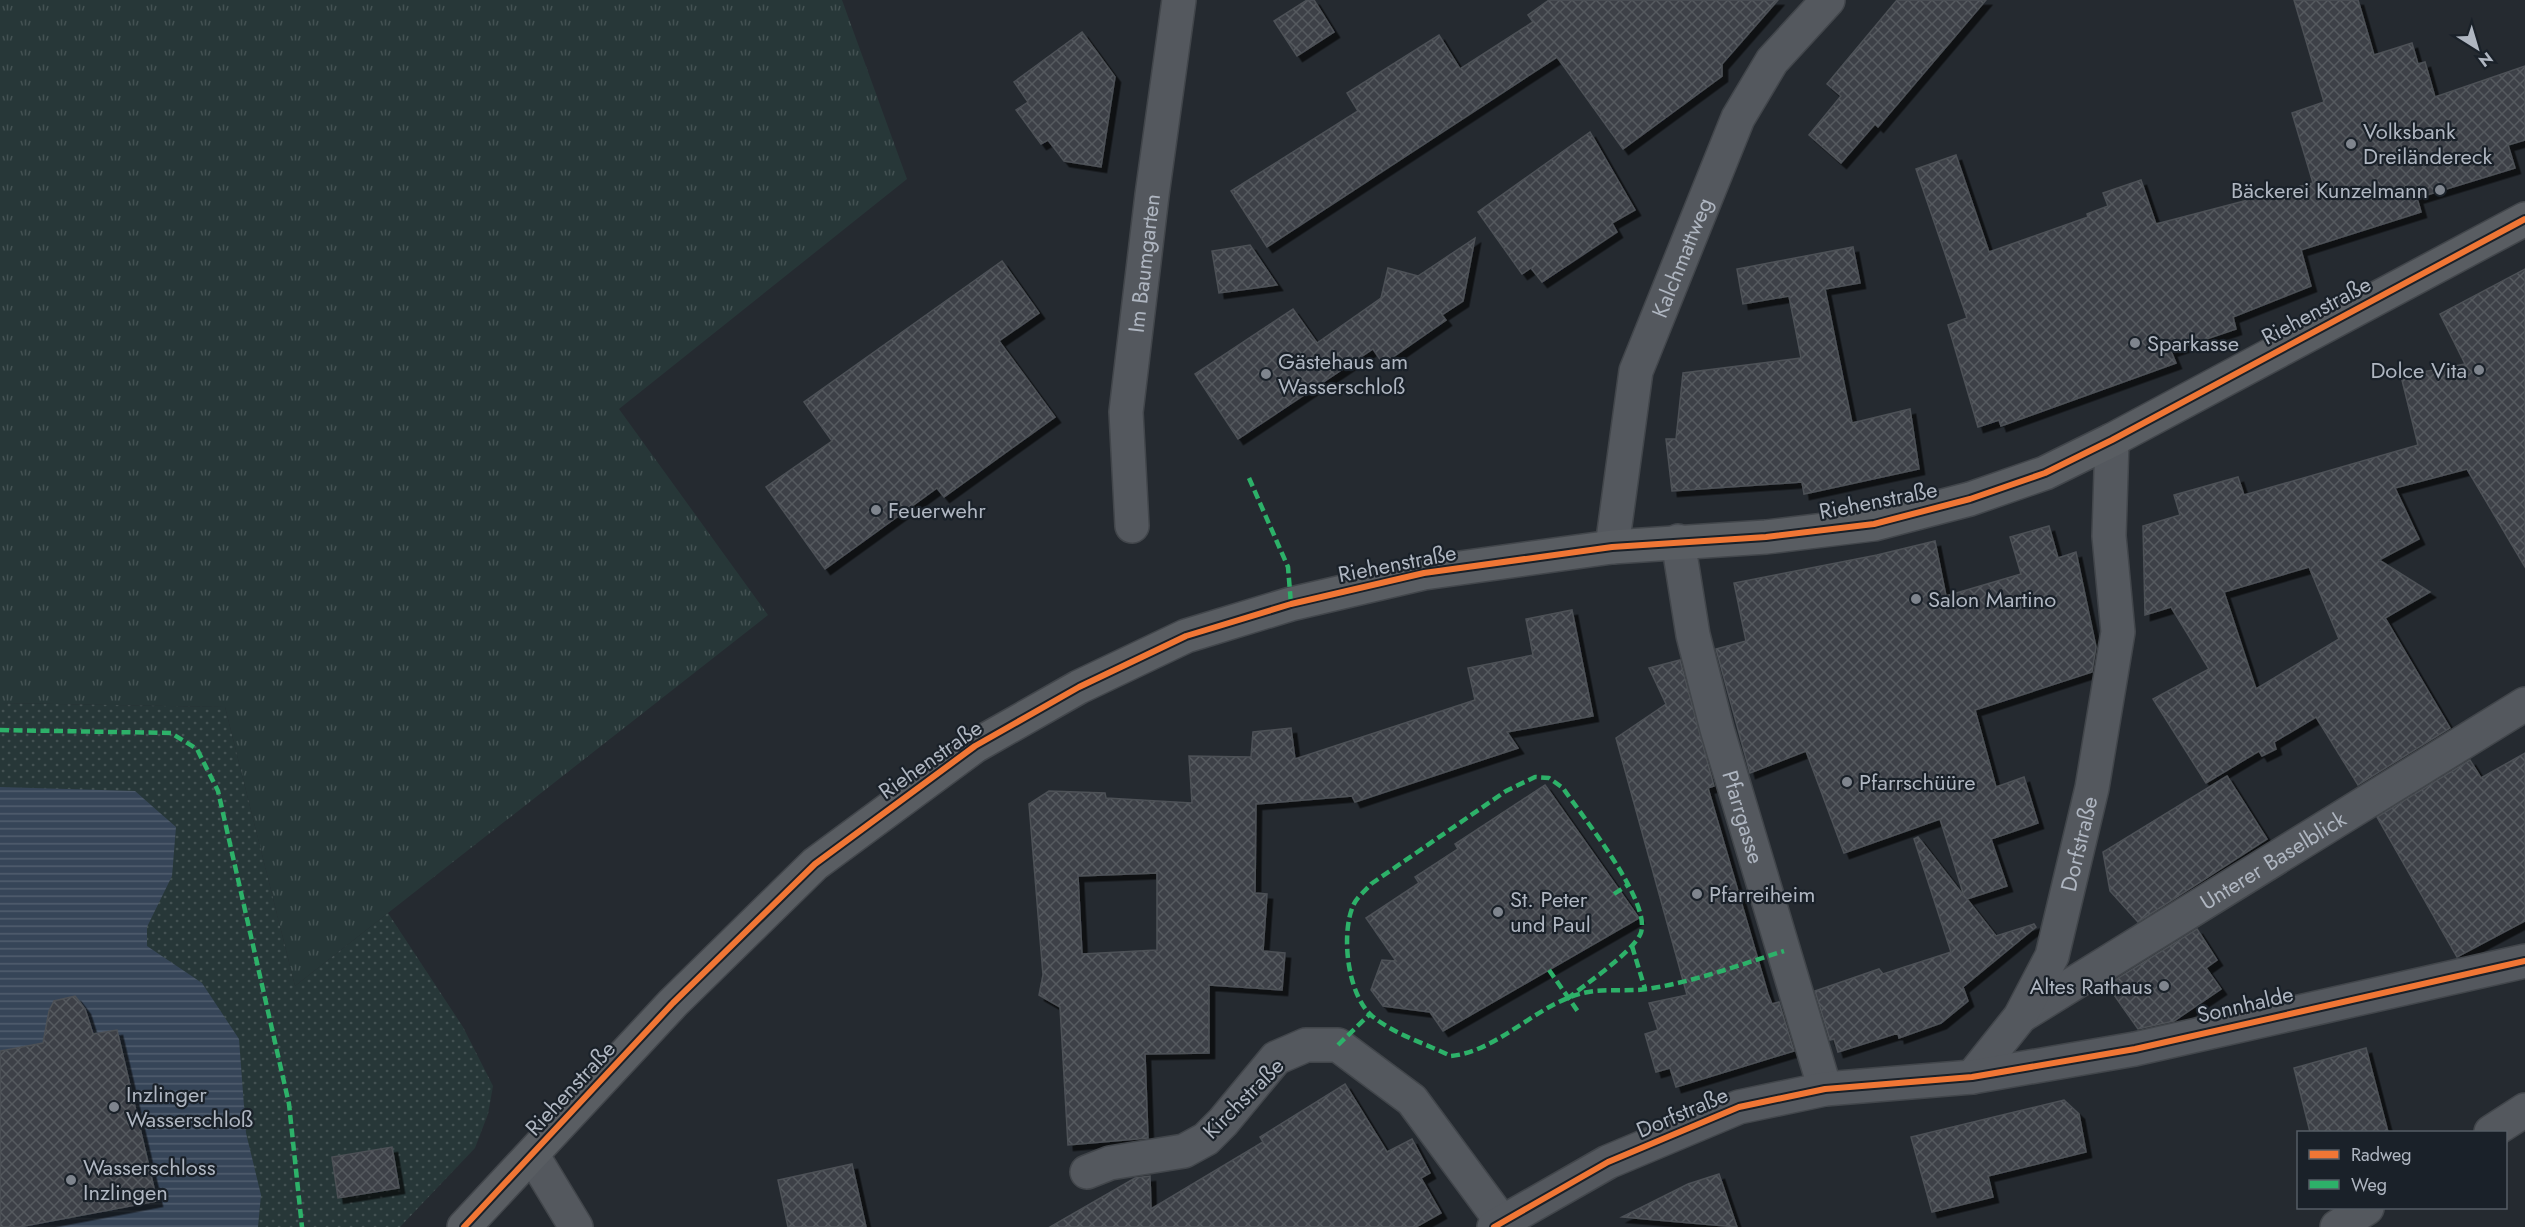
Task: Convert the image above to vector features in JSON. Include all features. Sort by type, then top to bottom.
[{"type":"street","name":"Im Baumgarten","points":[[1132,526],[1126,412],[1152,195],[1179,0]]},
{"type":"street","name":"Kalchmattweg","points":[[1612,547],[1636,371],[1738,118],[1772,61],[1828,0]]},
{"type":"street","name":"Riehenstraße","points":[[464,1227],[673,1003],[816,864],[975,746],[1079,687],[1186,636],[1291,604],[1424,573],[1612,547],[1766,537],[1874,524],[1970,499],[2045,473],[2112,440],[2525,219]]},
{"type":"street","name":"Dorfstraße","points":[[1498,1225],[1608,1162],[1739,1107],[1825,1089],[1972,1077],[2020,1017],[2052,956],[2092,788],[2118,632],[2109,536],[2112,440]]},
{"type":"street","name":"Pfarrgasse","points":[[1678,541],[1693,635],[1717,729],[1825,1089]]},
{"type":"street","name":"Unterer Baselblick","points":[[2020,1017],[2525,704]]},
{"type":"street","name":"Sonnhalde","points":[[1972,1077],[2135,1049],[2525,961]]},
{"type":"street","name":"Kirchstraße","points":[[1087,1172],[1110,1163],[1184,1151],[1206,1138],[1223,1122],[1276,1058],[1306,1045],[1338,1045],[1412,1100],[1498,1225]]},
{"type":"street","points":[[2493,1131],[2525,1110]]},
{"type":"street","points":[[533,1155],[576,1227]]},
{"type":"street","points":[[2337,1227],[2365,1209]]},
{"type":"green space","points":[[0,0],[842,0],[907,179],[619,409],[768,615],[295,986],[225,707],[0,703]]},
{"type":"green space","points":[[0,703],[225,707],[295,986],[388,913],[463,1027],[493,1086],[488,1114],[475,1148],[400,1227],[0,1227]]},
{"type":"water","points":[[0,787],[135,791],[176,827],[172,876],[147,927],[147,946],[202,983],[239,1039],[246,1133],[261,1195],[258,1227],[19,1227],[157,1200],[140,1128],[73,1038],[87,1016],[80,1002],[63,999],[55,1003],[49,1011],[49,1027],[72,1037],[0,1051]]},
{"type":"building","points":[[1307,0],[1314,0],[1334,32],[1297,56],[1274,21]]},
{"type":"building","points":[[1549,0],[1778,0],[1722,64],[1722,76],[1623,149],[1557,57],[1267,247],[1231,191],[1358,111],[1347,93],[1439,35],[1460,69],[1533,22],[1528,15]]},
{"type":"building","points":[[1897,0],[1986,0],[1878,127],[1875,124],[1841,163],[1809,135],[1841,96],[1827,84]]},
{"type":"building","points":[[2294,0],[2358,0],[2374,55],[2412,43],[2418,64],[2425,62],[2435,97],[2525,66],[2525,140],[2508,145],[2515,168],[2417,198],[2421,212],[2301,250],[2311,286],[2233,317],[2236,329],[2171,351],[2176,363],[2001,426],[1999,420],[1978,427],[1948,325],[1967,318],[1916,169],[1956,155],[1989,252],[2088,217],[2087,214],[2108,206],[2103,193],[2141,180],[2156,224],[2313,183],[2292,113],[2324,102]]},
{"type":"building","points":[[1082,32],[1115,77],[1101,167],[1064,161],[1048,140],[1041,144],[1016,110],[1028,102],[1014,82]]},
{"type":"building","points":[[1590,132],[1635,210],[1612,223],[1617,232],[1542,282],[1531,268],[1522,274],[1478,212]]},
{"type":"building","points":[[1475,238],[1463,301],[1442,315],[1446,320],[1383,364],[1373,349],[1238,439],[1195,374],[1293,309],[1317,343],[1381,298],[1388,268],[1418,276]]},
{"type":"building","points":[[1250,245],[1277,285],[1219,293],[1212,251]]},
{"type":"building","points":[[1853,247],[1860,283],[1825,289],[1852,423],[1910,409],[1919,469],[1804,494],[1802,482],[1672,491],[1666,439],[1676,439],[1683,373],[1801,358],[1789,296],[1743,304],[1737,269]]},
{"type":"building","points":[[1002,261],[1039,313],[999,341],[1055,417],[944,497],[937,488],[825,569],[766,487],[832,441],[804,402]]},
{"type":"building","points":[[2525,269],[2525,567],[2467,469],[2395,488],[2419,539],[2379,560],[2430,592],[2385,618],[2450,728],[2358,785],[2316,717],[2274,742],[2276,749],[2262,756],[2259,751],[2206,783],[2153,699],[2209,669],[2171,607],[2145,615],[2143,526],[2180,515],[2174,495],[2238,477],[2244,495],[2418,445],[2401,376],[2465,364],[2440,314]],"holes":[[[2309,567],[2339,639],[2256,689],[2224,592]]]},
{"type":"building","points":[[2049,526],[2058,558],[2076,552],[2096,647],[2092,672],[1975,710],[1996,787],[2024,777],[2038,823],[1991,839],[2007,886],[1967,899],[1996,936],[2034,924],[2036,927],[1963,987],[1968,1001],[1941,1023],[1899,1038],[1898,1033],[1838,1052],[1834,1039],[1830,1040],[1815,991],[1879,969],[1883,974],[1951,952],[1914,839],[1918,837],[1964,896],[1940,819],[1844,853],[1806,751],[1750,773],[1716,649],[1746,641],[1734,583],[1877,555],[1935,541],[1946,596],[2021,574],[2010,537]]},
{"type":"building","points":[[1572,610],[1593,716],[1507,732],[1518,748],[1355,802],[1352,796],[1256,804],[1255,893],[1267,894],[1263,951],[1285,953],[1282,990],[1209,985],[1209,1053],[1145,1054],[1148,1138],[1068,1145],[1060,1007],[1039,995],[1043,975],[1029,804],[1049,791],[1105,793],[1106,798],[1192,803],[1189,756],[1251,757],[1253,732],[1291,728],[1295,759],[1475,700],[1468,668],[1533,655],[1526,619]],"holes":[[[1157,873],[1157,950],[1082,954],[1078,876]]]},
{"type":"building","points":[[1680,660],[1714,786],[1708,788],[1768,994],[1772,1004],[1779,1002],[1794,1051],[1676,1087],[1670,1068],[1656,1072],[1645,1034],[1658,1030],[1649,1003],[1687,995],[1616,738],[1666,704],[1649,668]]},
{"type":"building","points":[[2525,753],[2525,921],[2457,957],[2377,817],[2470,760],[2481,778]]},
{"type":"building","points":[[2227,776],[2267,839],[2138,922],[2110,891],[2103,852]]},
{"type":"building","name":"St. Peter und Paul","points":[[1545,785],[1639,918],[1443,1031],[1430,1012],[1383,1006],[1371,990],[1382,960],[1396,961],[1366,918],[1419,883],[1415,877],[1458,849],[1455,844]]},
{"type":"building","name":"Altes Rathaus","points":[[2197,929],[2217,960],[2206,968],[2221,989],[2174,1021],[2138,1029],[2107,985]]},
{"type":"building","name":"Inzlinger Wasserschloß","points":[[75,996],[85,1009],[93,1034],[117,1030],[157,1201],[19,1227],[0,1227],[0,1051],[43,1043],[49,1011],[54,1001]]},
{"type":"building","points":[[2366,1048],[2388,1131],[2310,1131],[2294,1068]]},
{"type":"building","points":[[1345,1084],[1387,1152],[1412,1139],[1430,1173],[1421,1178],[1441,1213],[1416,1227],[1050,1227],[1135,1178],[1150,1176],[1151,1209],[1263,1142],[1260,1137]]},
{"type":"building","points":[[2064,1100],[2079,1114],[2086,1152],[1988,1176],[1993,1197],[1932,1212],[1911,1137]]},
{"type":"building","points":[[392,1147],[399,1188],[338,1198],[332,1157]]},
{"type":"building","points":[[852,1164],[866,1227],[788,1227],[778,1180]]},
{"type":"building","points":[[1719,1174],[1737,1227],[1622,1217],[1688,1184]]},
{"type":"marked path","points":[[1249,478],[1288,567],[1291,604]]},
{"type":"marked path","points":[[0,730],[171,733],[197,749],[218,791],[289,1104],[302,1227]]},
{"type":"marked path","points":[[1567,999],[1575,993],[1596,977],[1607,968],[1635,943],[1640,935],[1642,921],[1637,903],[1614,860],[1563,788],[1549,778],[1535,777],[1506,791],[1371,884],[1358,897],[1353,906],[1349,918],[1347,947],[1352,979],[1364,1006],[1372,1016],[1390,1028],[1451,1056],[1485,1046],[1549,1007],[1583,993],[1665,986],[1716,973],[1784,951]]},
{"type":"marked path","points":[[1614,894],[1629,884]]},
{"type":"marked path","points":[[1632,946],[1645,989]]},
{"type":"marked path","points":[[1549,970],[1579,1013]]},
{"type":"marked path","points":[[1338,1045],[1370,1014]]},
{"type":"cycle path","points":[[464,1227],[673,1003],[815,864],[975,746],[1079,687],[1186,636],[1291,604],[1424,573],[1612,547],[1766,537],[1874,524],[1970,499],[2045,473],[2112,440],[2525,219]]},
{"type":"cycle path","points":[[1494,1227],[1608,1162],[1739,1107],[1825,1089],[1972,1077],[2135,1049],[2525,961]]},
{"type":"place","name":"Volksbank Dreiländereck","points":[[2351,144]]},
{"type":"place","name":"Bäckerei Kunzelmann","points":[[2440,190]]},
{"type":"place","name":"Sparkasse","points":[[2135,343]]},
{"type":"place","name":"Dolce Vita","points":[[2479,370]]},
{"type":"place","name":"Gästehaus am Wasserschloß","points":[[1266,374]]},
{"type":"place","name":"Feuerwehr","points":[[876,510]]},
{"type":"place","name":"Salon Martino","points":[[1916,599]]},
{"type":"place","name":"Pfarrschüüre","points":[[1847,782]]},
{"type":"place","name":"Pfarreiheim","points":[[1697,894]]},
{"type":"place","name":"St. Peter und Paul","points":[[1498,912]]},
{"type":"place","name":"Altes Rathaus","points":[[2164,986]]},
{"type":"place","name":"Inzlinger Wasserschloß","points":[[114,1107]]},
{"type":"place","name":"Wasserschloss Inzlingen","points":[[71,1180]]}]
